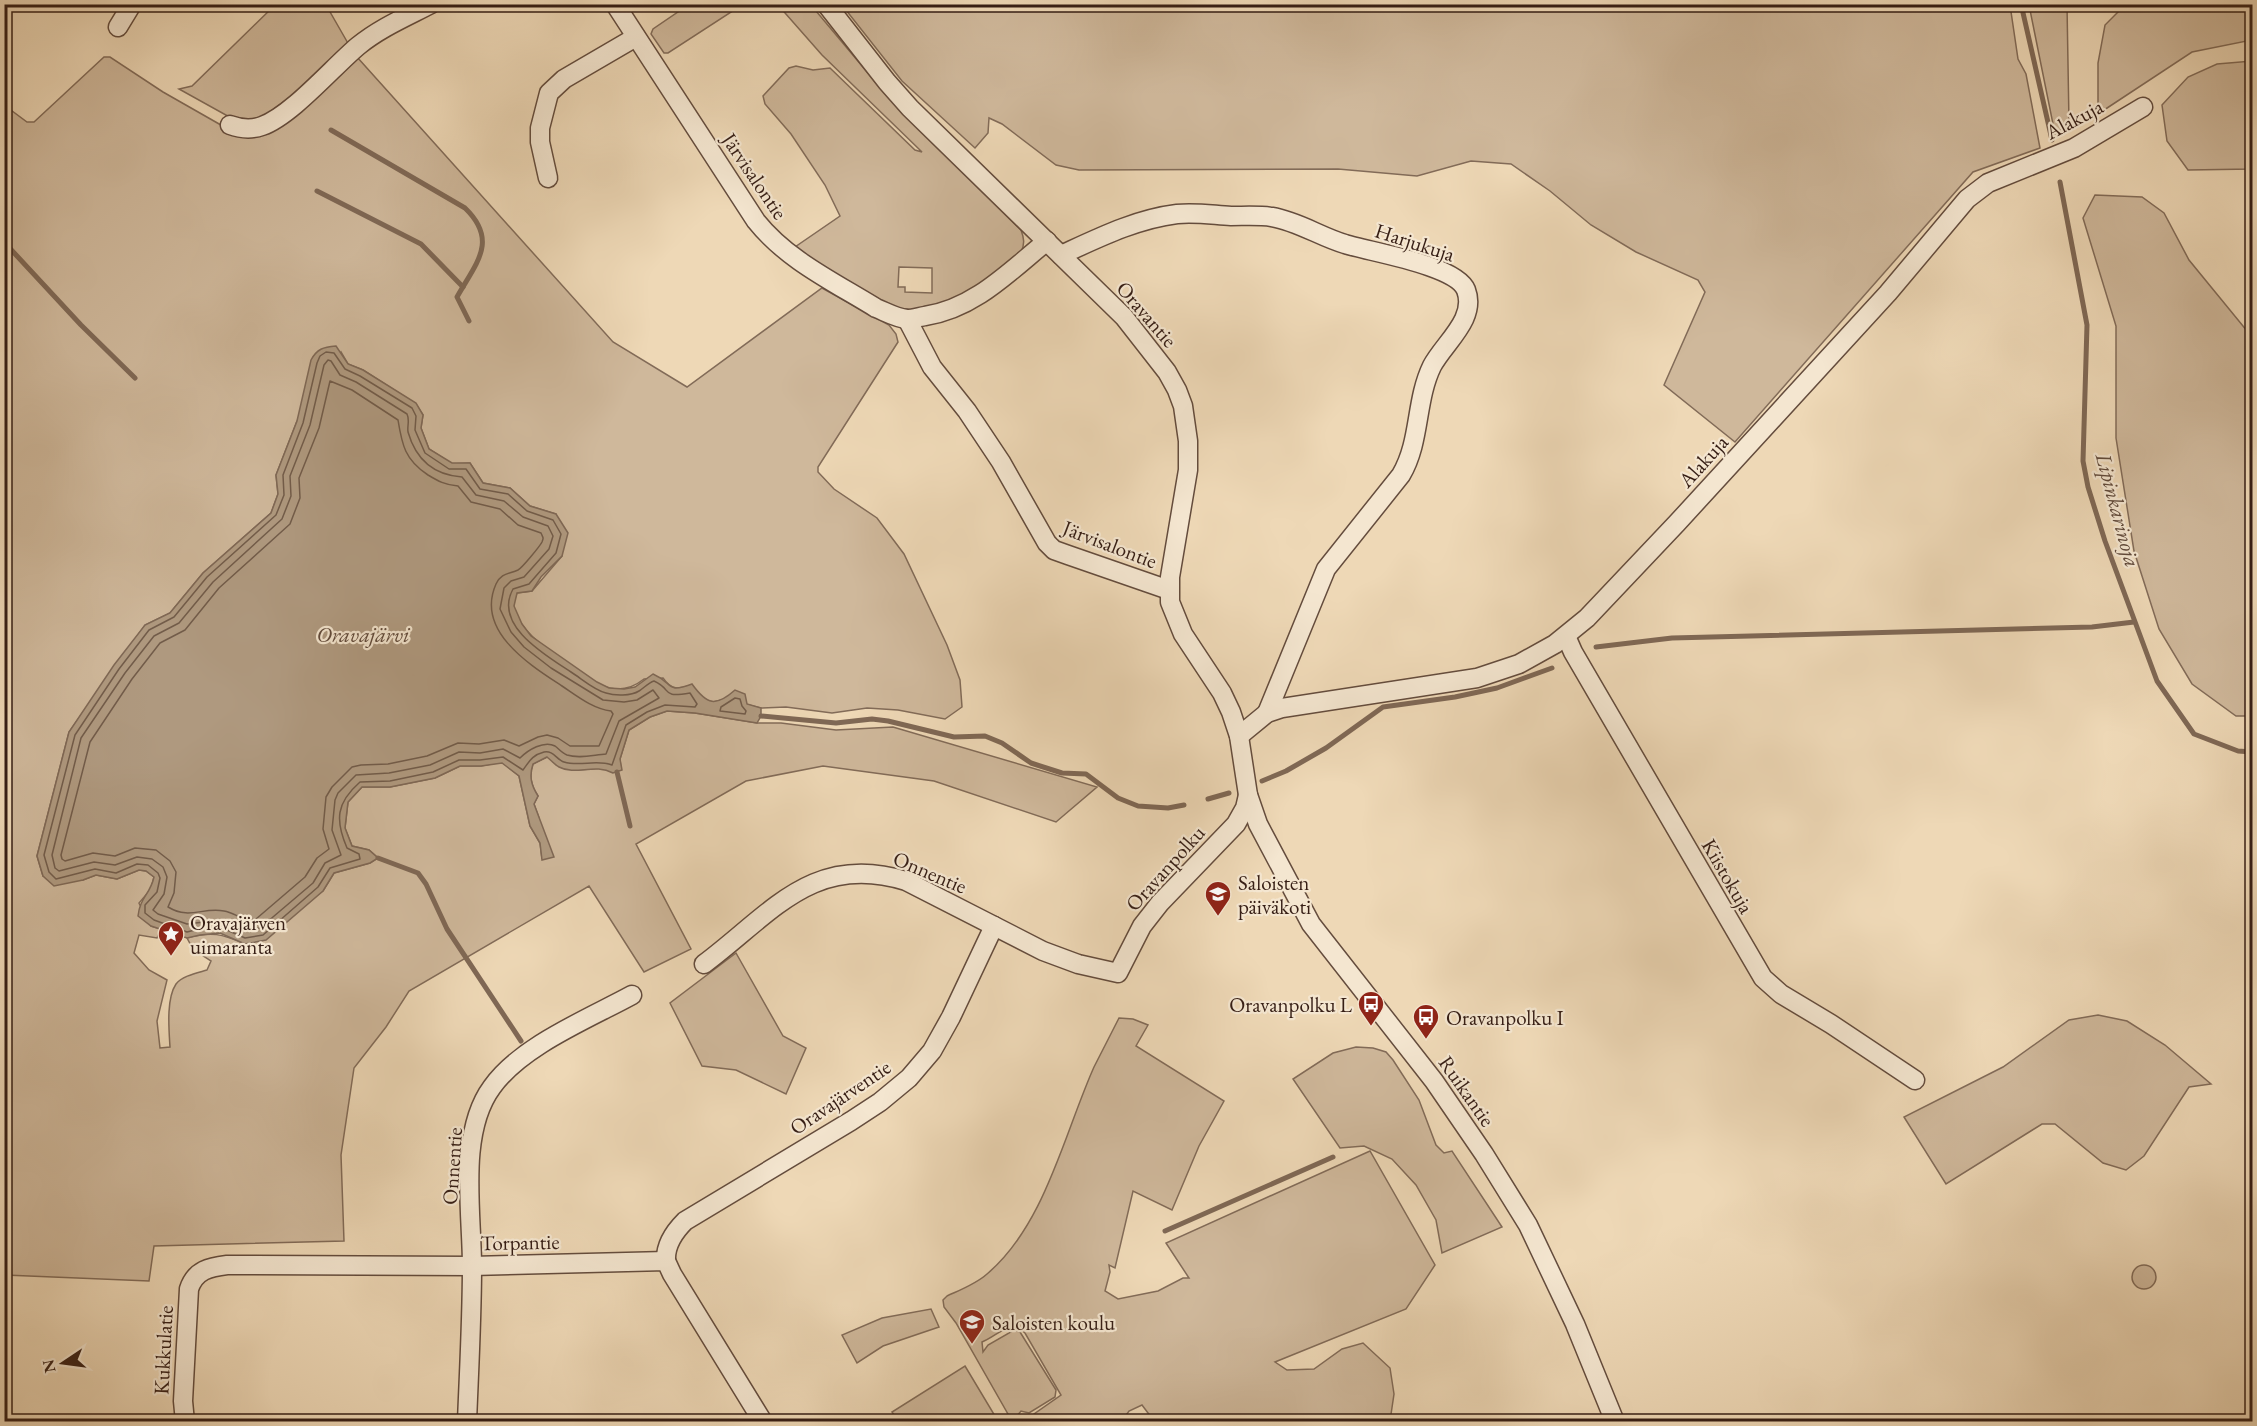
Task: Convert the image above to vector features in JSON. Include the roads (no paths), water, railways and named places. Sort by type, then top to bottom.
[{"type":"street","points":[[118,27],[132,4]]},
{"type":"street","points":[[230,126],[242,129],[271,122],[359,45],[385,28],[431,4]]},
{"type":"street","name":"Järvisalontie","points":[[615,4],[756,221],[770,238],[785,252],[867,303],[891,315],[907,319],[938,315],[968,303],[1047,241]]},
{"type":"street","name":"Oravantie","points":[[826,4],[909,108],[1124,317],[1150,349],[1177,390],[1183,406],[1188,441],[1188,470],[1169,590],[1176,621],[1222,693],[1239,736]]},
{"type":"street","points":[[548,177],[540,142],[540,128],[549,93],[564,79],[636,37]]},
{"type":"street","name":"Alakuja","points":[[1239,736],[1267,713],[1282,708],[1477,678],[1519,664],[1540,654],[1566,636],[1587,618],[1677,523],[1888,293],[1967,199],[1988,183],[2074,148],[2143,107]]},
{"type":"street","name":"Harjukuja","points":[[1061,255],[1115,231],[1147,220],[1177,214],[1274,217],[1345,244],[1426,265],[1460,281],[1466,289],[1468,300],[1466,314],[1426,379],[1415,443],[1409,462],[1326,569],[1267,713]]},
{"type":"street","name":"Järvisalontie","points":[[907,319],[933,367],[967,411],[1001,462],[1047,543],[1054,550],[1169,590]]},
{"type":"street","name":"Kiistokuja","points":[[1566,636],[1763,978],[1782,994],[1915,1080]]},
{"type":"street","name":"Ruikantie","points":[[1239,736],[1248,795],[1258,824],[1311,924],[1434,1081],[1484,1154],[1528,1225],[1575,1324],[1615,1422]]},
{"type":"street","name":"Oravanpolku","points":[[1118,973],[1142,926],[1160,903],[1236,824],[1245,808],[1248,795]]},
{"type":"street","name":"Onnentie","points":[[704,964],[798,891],[818,881],[849,873],[884,874],[906,881],[1043,951],[1118,973]]},
{"type":"street","name":"Oravajärventie","points":[[666,1261],[670,1239],[685,1221],[861,1115],[909,1078],[933,1051],[994,926]]},
{"type":"street","name":"Onnentie","points":[[467,1422],[472,1266],[470,1161],[474,1131],[481,1106],[492,1087],[510,1067],[531,1050],[632,995]]},
{"type":"street","points":[[666,1261],[763,1422]]},
{"type":"street","name":"Torpantie","points":[[192,1280],[201,1271],[210,1267],[227,1265],[472,1266],[666,1261]]},
{"type":"street","name":"Kukkulatie","points":[[185,1422],[183,1401],[189,1289],[192,1280]]},
{"type":"water","name":"Oravajärvi","points":[[336,346],[348,364],[363,370],[416,403],[423,415],[421,428],[429,449],[452,463],[470,463],[483,483],[510,488],[530,506],[556,514],[568,533],[562,556],[541,577],[532,591],[517,593],[514,606],[522,624],[531,636],[609,688],[635,687],[653,674],[673,688],[692,684],[702,696],[712,701],[722,699],[735,690],[745,694],[747,704],[761,708],[761,716],[757,723],[667,711],[650,717],[629,730],[620,759],[622,770],[613,773],[599,769],[565,769],[547,757],[533,764],[531,780],[538,796],[534,804],[554,857],[542,860],[540,843],[530,826],[519,776],[502,763],[460,766],[435,778],[390,787],[362,787],[348,802],[345,828],[352,846],[369,850],[378,858],[370,863],[334,873],[323,891],[266,940],[245,944],[220,933],[187,938],[151,926],[138,916],[154,877],[146,871],[139,870],[117,879],[96,875],[54,886],[43,876],[37,856],[69,732],[114,665],[145,625],[170,613],[203,573],[271,513],[278,494],[276,475],[297,421],[311,360],[321,349]]},
{"type":"waterway","name":"Lipinkarinoja","points":[[2021,4],[2052,140]]},
{"type":"waterway","points":[[331,130],[465,208],[475,220],[481,231],[481,252],[457,297],[469,321]]},
{"type":"waterway","name":"Lipinkarinoja","points":[[2060,182],[2087,325],[2083,461],[2088,487],[2105,541],[2157,681],[2194,734],[2238,751],[2252,752]]},
{"type":"waterway","points":[[317,191],[421,244],[463,287]]},
{"type":"waterway","points":[[4,242],[81,325],[135,378]]},
{"type":"waterway","points":[[1596,647],[1672,638],[2092,627],[2134,622]]},
{"type":"waterway","points":[[1262,781],[1286,771],[1326,748],[1383,707],[1455,697],[1497,688],[1552,668]]},
{"type":"waterway","points":[[761,716],[836,723],[872,719],[954,737],[985,736],[1002,743],[1031,763],[1062,773],[1086,774],[1118,798],[1138,806],[1168,808],[1184,805]]},
{"type":"waterway","points":[[617,772],[630,826]]},
{"type":"waterway","points":[[1208,799],[1229,793]]},
{"type":"waterway","points":[[378,858],[418,873],[426,884],[447,929],[521,1041]]},
{"type":"waterway","points":[[1165,1231],[1333,1157]]},
{"type":"place","name":"Saloisten päiväkoti","points":[[1218,917]]},
{"type":"place","name":"Oravajärven uimaranta","points":[[171,957]]},
{"type":"place","name":"Oravanpolku L","points":[[1371,1027]]},
{"type":"place","name":"Oravanpolku I","points":[[1426,1040]]},
{"type":"place","name":"Saloisten koulu","points":[[972,1345]]}]
